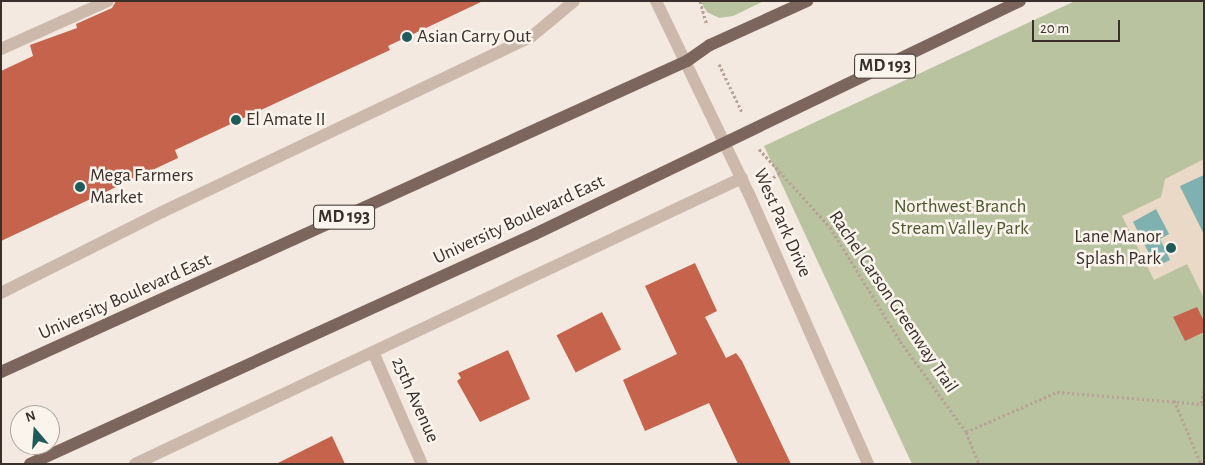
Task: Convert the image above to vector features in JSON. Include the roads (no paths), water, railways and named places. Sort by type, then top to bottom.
[{"type":"main road","name":"University Boulevard East","points":[[1,372],[686,61],[710,45],[807,1]]},
{"type":"main road","name":"University Boulevard East","points":[[30,464],[357,316],[751,132],[1020,1]]},
{"type":"street","points":[[1,49],[108,1]]},
{"type":"street","points":[[1,292],[162,212],[531,37],[574,1]]},
{"type":"street","name":"West Park Drive","points":[[656,1],[742,178],[868,464]]},
{"type":"street","points":[[135,464],[742,178]]},
{"type":"street","name":"25th Avenue","points":[[373,352],[422,464]]},
{"type":"water","points":[[1204,175],[1204,234],[1180,186]]},
{"type":"water","points":[[1156,209],[1169,234],[1160,239],[1170,260],[1156,267],[1133,222]]},
{"type":"place","name":"Asian Carry Out","points":[[407,37]]},
{"type":"place","name":"El Amate II","points":[[236,120]]},
{"type":"place","name":"Mega Farmers Market","points":[[80,187]]},
{"type":"place","name":"Lane Manor Splash Park","points":[[1171,248]]},
{"type":"park label","name":"Northwest Branch Stream Valley Park","points":[[960,218]]}]
